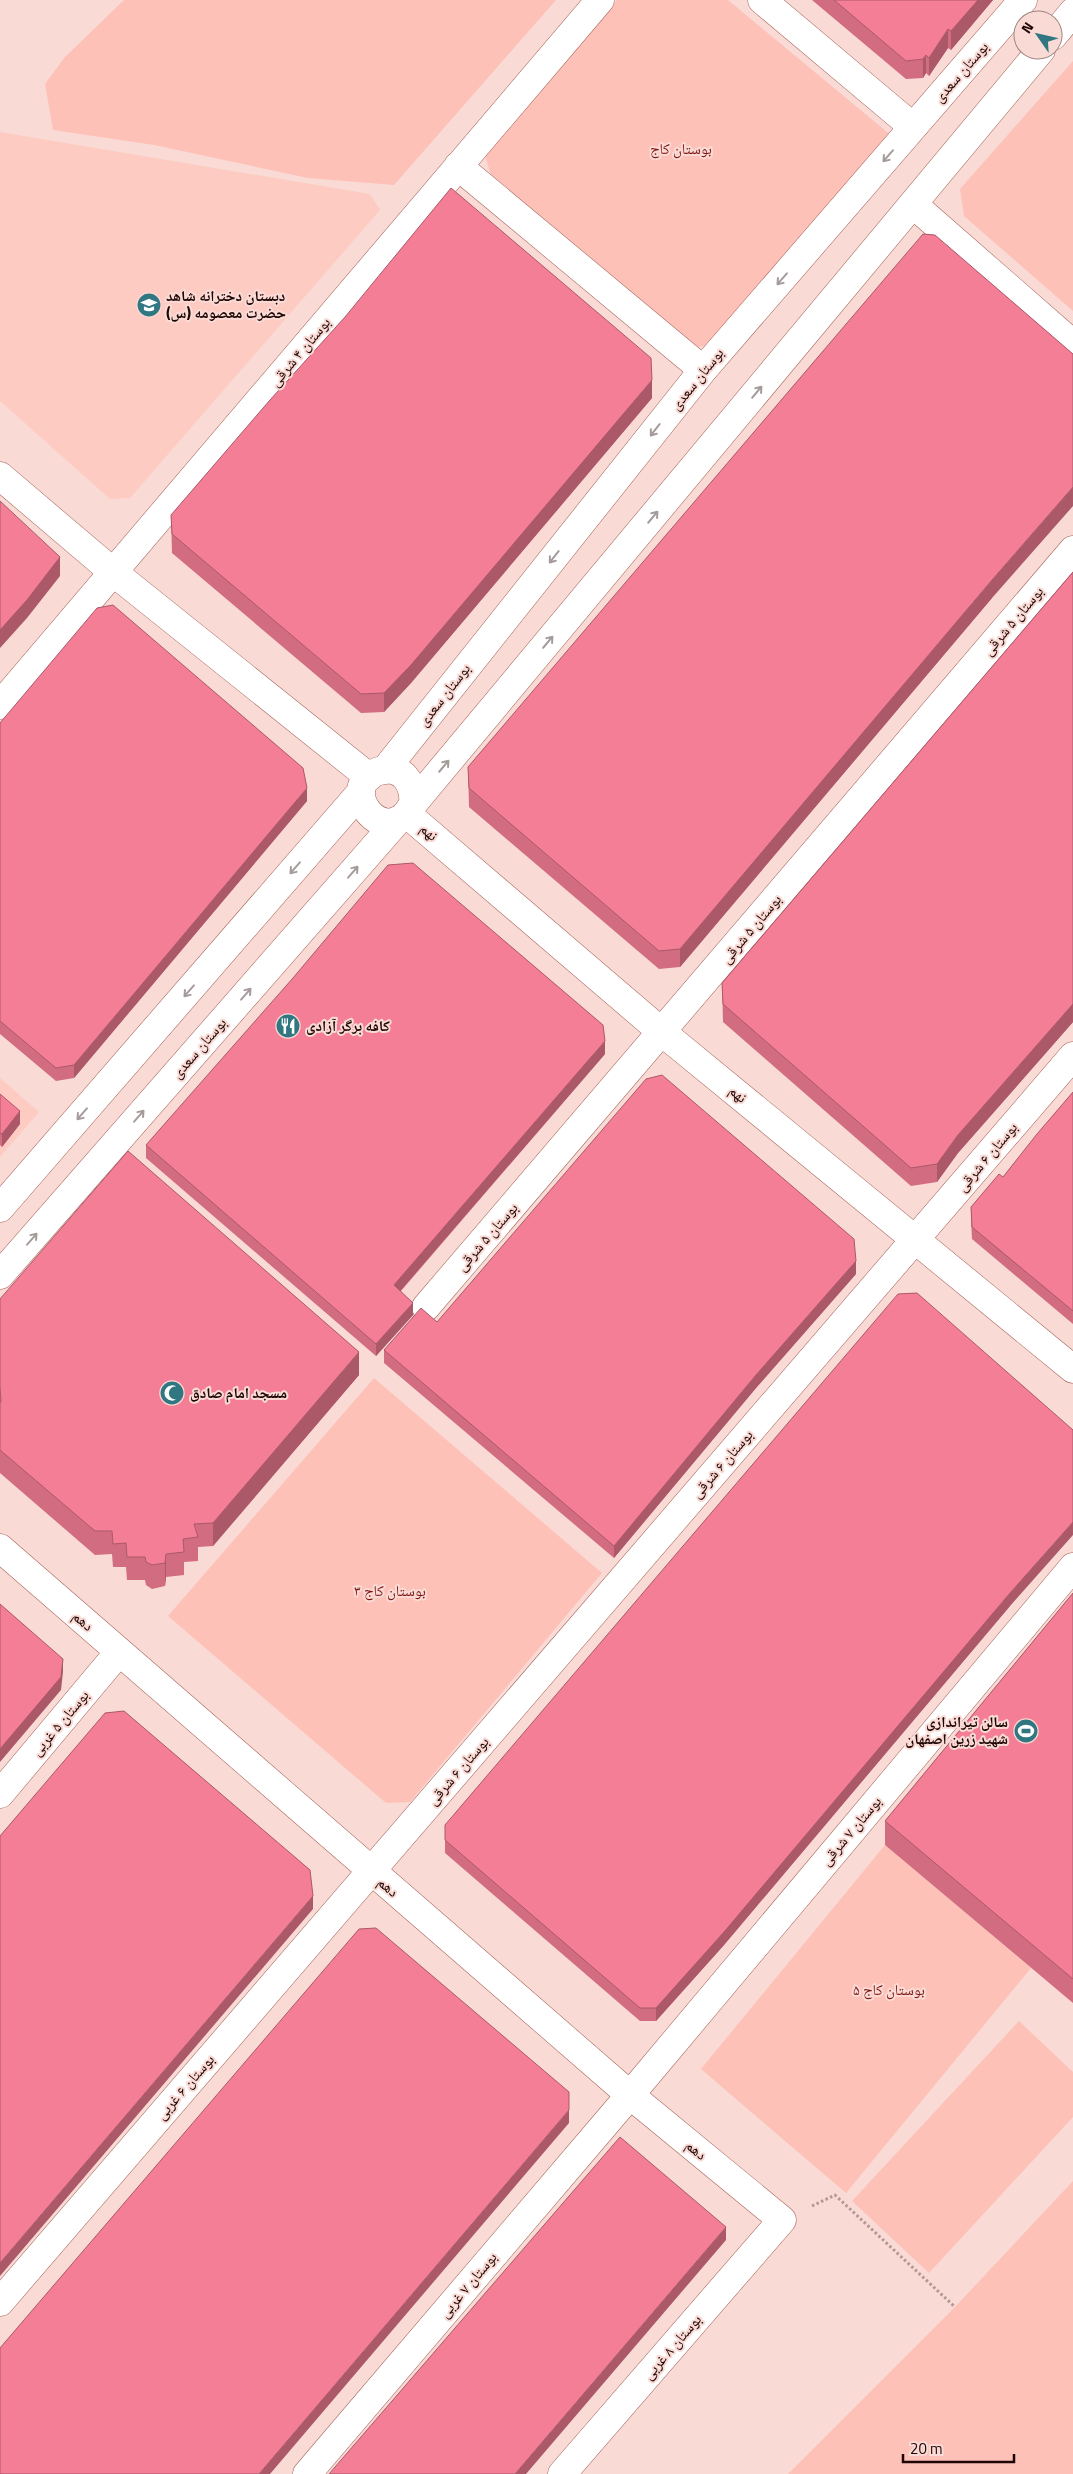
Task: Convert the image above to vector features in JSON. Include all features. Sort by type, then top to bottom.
[{"type":"street","name":"بوستان ۴ شرقی","points":[[0,704],[600,0]]},
{"type":"street","points":[[762,0],[913,127]]},
{"type":"street","name":"بوستان سعدی","points":[[0,1208],[372,780],[703,370],[1023,0]]},
{"type":"street","points":[[1063,24],[1073,12]]},
{"type":"street","name":"بوستان سعدی","points":[[0,1275],[406,813],[1033,60]]},
{"type":"street","points":[[458,166],[703,370]]},
{"type":"street","points":[[914,205],[1073,344]]},
{"type":"street","points":[[0,476],[113,572],[372,780]]},
{"type":"street","name":"بوستان ۵ شرقی","points":[[426,1307],[1073,550]]},
{"type":"street","points":[[401,774],[408,779],[412,786],[406,813],[382,822],[368,814],[361,800],[372,780],[401,774]]},
{"type":"street","name":"نهم","points":[[406,813],[662,1033],[1073,1369]]},
{"type":"street","name":"بوستان ۶ شرقی","points":[[371,1871],[1073,1056]]},
{"type":"street","name":"دهم","points":[[0,1548],[630,2095],[782,2220]]},
{"type":"street","name":"بوستان ۷ شرقی","points":[[630,2095],[1073,1567]]},
{"type":"street","name":"بوستان ۵ غربی","points":[[0,1794],[119,1652]]},
{"type":"street","name":"بوستان ۶ غربی","points":[[0,2302],[371,1871]]},
{"type":"street","name":"بوستان ۷ غربی","points":[[307,2474],[630,2095]]},
{"type":"street","name":"بوستان ۸ غربی","points":[[562,2474],[782,2220]]},
{"type":"path","points":[[782,2220],[835,2195],[955,2307]]},
{"type":"shaded area","name":"دبستان دخترانه شاهد حضرت معصومه (س)","points":[[0,132],[370,194],[380,210],[130,498],[110,499],[0,401]]},
{"type":"shaded area","points":[[0,1078],[39,1112],[0,1157]]},
{"type":"green space","points":[[124,0],[556,0],[394,185],[308,178],[154,145],[53,130],[45,84],[65,57]]},
{"type":"green space","name":"بوستان کاج","points":[[617,0],[728,0],[893,137],[716,346],[690,347],[492,179],[485,155]]},
{"type":"green space","points":[[1073,61],[1073,311],[964,216],[960,189]]},
{"type":"green space","name":"بوستان کاج ۳","points":[[374,1378],[602,1573],[410,1802],[386,1803],[168,1616]]},
{"type":"green space","name":"بوستان کاج ۵","points":[[885,1845],[1031,1968],[846,2193],[701,2069]]},
{"type":"green space","points":[[1019,2021],[1073,2072],[1073,2117],[929,2273],[852,2201]]},
{"type":"green space","points":[[1073,2181],[1073,2474],[788,2474],[955,2307]]},
{"type":"building","points":[[834,0],[978,0],[951,31],[948,29],[929,58],[926,55],[923,59],[906,61]]},
{"type":"building","points":[[451,188],[651,358],[652,380],[411,665],[384,693],[361,694],[172,534],[171,515],[270,400],[345,317]]},
{"type":"building","points":[[923,234],[935,235],[1073,354],[1073,487],[680,949],[659,951],[469,788],[468,767]]},
{"type":"building","points":[[0,501],[60,557],[27,600],[0,630]]},
{"type":"building","points":[[1073,572],[1073,1004],[958,1135],[937,1164],[911,1168],[723,1004],[722,983]]},
{"type":"building","points":[[113,605],[303,768],[307,788],[74,1065],[56,1068],[0,1021],[0,723],[97,608]]},
{"type":"building","points":[[413,863],[603,1025],[605,1041],[394,1285],[413,1303],[376,1344],[146,1145],[293,978],[388,865]]},
{"type":"building","points":[[662,1075],[854,1239],[856,1261],[756,1375],[614,1546],[384,1350],[421,1308],[437,1322],[646,1079]]},
{"type":"building","points":[[1073,1092],[1073,1311],[972,1227],[971,1207],[999,1174],[1003,1177]]},
{"type":"building","points":[[0,1094],[20,1111],[2,1134],[0,1133]]},
{"type":"building","name":"مسجد امام صادق","points":[[128,1151],[359,1352],[213,1523],[194,1524],[198,1537],[183,1539],[184,1552],[166,1554],[165,1563],[152,1565],[146,1562],[145,1557],[127,1557],[126,1543],[113,1544],[112,1531],[95,1531],[0,1450],[0,1299]]},
{"type":"building","points":[[917,1293],[1073,1430],[1073,1522],[1010,1593],[724,1932],[656,2008],[640,2008],[445,1840],[445,1825],[898,1294]]},
{"type":"building","name":"سالن تیراندازی شهید زرین اصفهان","points":[[1073,1593],[1073,1979],[885,1821]]},
{"type":"building","points":[[0,1604],[63,1659],[61,1677],[0,1749]]},
{"type":"building","points":[[124,1711],[310,1870],[313,1896],[0,2263],[0,1836],[105,1713]]},
{"type":"building","points":[[376,1928],[569,2092],[569,2110],[259,2474],[0,2474],[0,2348],[359,1929]]},
{"type":"building","points":[[620,2137],[726,2227],[515,2474],[329,2474]]},
{"type":"place","name":"دبستان دخترانه شاهد حضرت معصومه (س)","points":[[149,305]]},
{"type":"place","name":"کافه برگر آزادی","points":[[288,1026]]},
{"type":"place","name":"مسجد امام صادق","points":[[172,1393]]},
{"type":"place","name":"سالن تیراندازی شهید زرین اصفهان","points":[[1026,1731]]}]
